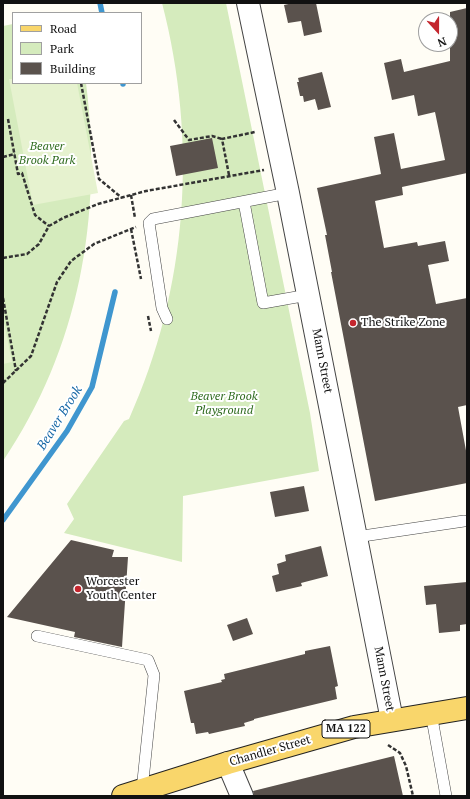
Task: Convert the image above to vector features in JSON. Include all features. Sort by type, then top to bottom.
[{"type":"main road","name":"Chandler Street","points":[[133,793],[228,763],[354,727],[467,708]]},
{"type":"street","name":"Mann Street","points":[[248,3],[288,192],[392,720]]},
{"type":"street","points":[[228,763],[242,796]]},
{"type":"lane","points":[[167,319],[162,308],[149,223],[153,220],[288,192]]},
{"type":"lane","points":[[244,202],[263,303],[308,295]]},
{"type":"lane","points":[[356,537],[464,521]]},
{"type":"lane","points":[[37,636],[148,660],[154,675],[133,793]]},
{"type":"lane","points":[[431,713],[446,796]]},
{"type":"path","points":[[81,84],[99,179],[123,198]]},
{"type":"path","points":[[8,119],[18,174],[22,173],[34,214],[49,226]]},
{"type":"path","points":[[174,120],[189,140],[212,136],[222,139],[256,131]]},
{"type":"path","points":[[222,139],[229,175]]},
{"type":"path","points":[[3,157],[14,154]]},
{"type":"path","points":[[3,258],[27,254],[39,244],[49,226],[83,209],[131,195],[229,175],[264,170]]},
{"type":"path","points":[[3,383],[31,356],[57,282],[71,261],[94,244],[136,227],[131,195]]},
{"type":"path","points":[[3,298],[16,371]]},
{"type":"path","points":[[388,745],[400,753],[406,766],[413,796]]},
{"type":"green space","name":"Beaver Brook Playground","points":[[162,3],[226,3],[310,413],[319,471],[183,496],[182,562],[64,533],[74,519],[67,504],[124,421],[129,419],[149,369],[164,319],[175,267],[181,214],[183,161],[180,108],[173,55]]},
{"type":"green space","name":"Beaver Brook Park","points":[[12,24],[12,84],[86,84],[90,133],[91,182],[87,232],[79,280],[67,327],[50,373],[29,418],[3,461],[3,26]]},
{"type":"green space","points":[[9,79],[12,79],[12,84],[77,84],[98,193],[33,205]]},
{"type":"green space","points":[[3,317],[12,362],[3,364]]},
{"type":"building","points":[[293,3],[316,3],[322,32],[304,36],[301,21],[288,23],[284,5]]},
{"type":"building","points":[[467,8],[467,173],[402,187],[403,195],[375,201],[384,248],[417,242],[418,246],[445,241],[449,261],[428,265],[436,304],[467,298],[467,405],[458,407],[467,456],[467,483],[375,501],[331,272],[325,235],[327,235],[317,188],[381,174],[374,137],[394,133],[401,169],[445,160],[435,112],[418,116],[414,95],[392,100],[384,63],[401,59],[404,72],[450,61],[450,52],[458,52],[458,12],[450,12]]},
{"type":"building","points":[[322,72],[331,107],[318,110],[315,99],[304,102],[303,96],[300,96],[297,82],[299,82],[298,78]]},
{"type":"building","points":[[212,138],[218,168],[176,176],[170,146]]},
{"type":"building","points":[[304,486],[309,511],[275,517],[270,492]]},
{"type":"building","name":"Worcester Youth Center","points":[[71,540],[114,550],[112,557],[128,557],[122,647],[74,637],[75,632],[7,617]]},
{"type":"building","points":[[321,546],[328,576],[301,583],[302,586],[276,592],[272,576],[279,574],[277,564],[286,561],[285,555]]},
{"type":"building","points":[[467,582],[467,624],[460,625],[460,631],[439,633],[436,604],[426,605],[424,586]]},
{"type":"building","points":[[247,618],[253,634],[233,641],[227,625]]},
{"type":"building","points":[[330,646],[338,686],[335,687],[337,699],[254,719],[244,723],[245,726],[209,734],[208,732],[196,734],[194,723],[191,723],[184,691],[222,682],[221,680],[225,679],[224,674],[305,654],[305,651]]},
{"type":"building","points":[[394,756],[403,796],[254,796],[253,791]]},
{"type":"waterway","name":"Beaver Brook","points":[[100,3],[102,12]]},
{"type":"waterway","name":"Beaver Brook","points":[[3,520],[67,431],[92,387],[115,292]]},
{"type":"place","name":"The Strike Zone","points":[[353,323]]},
{"type":"place","name":"Worcester Youth Center","points":[[78,589]]}]
